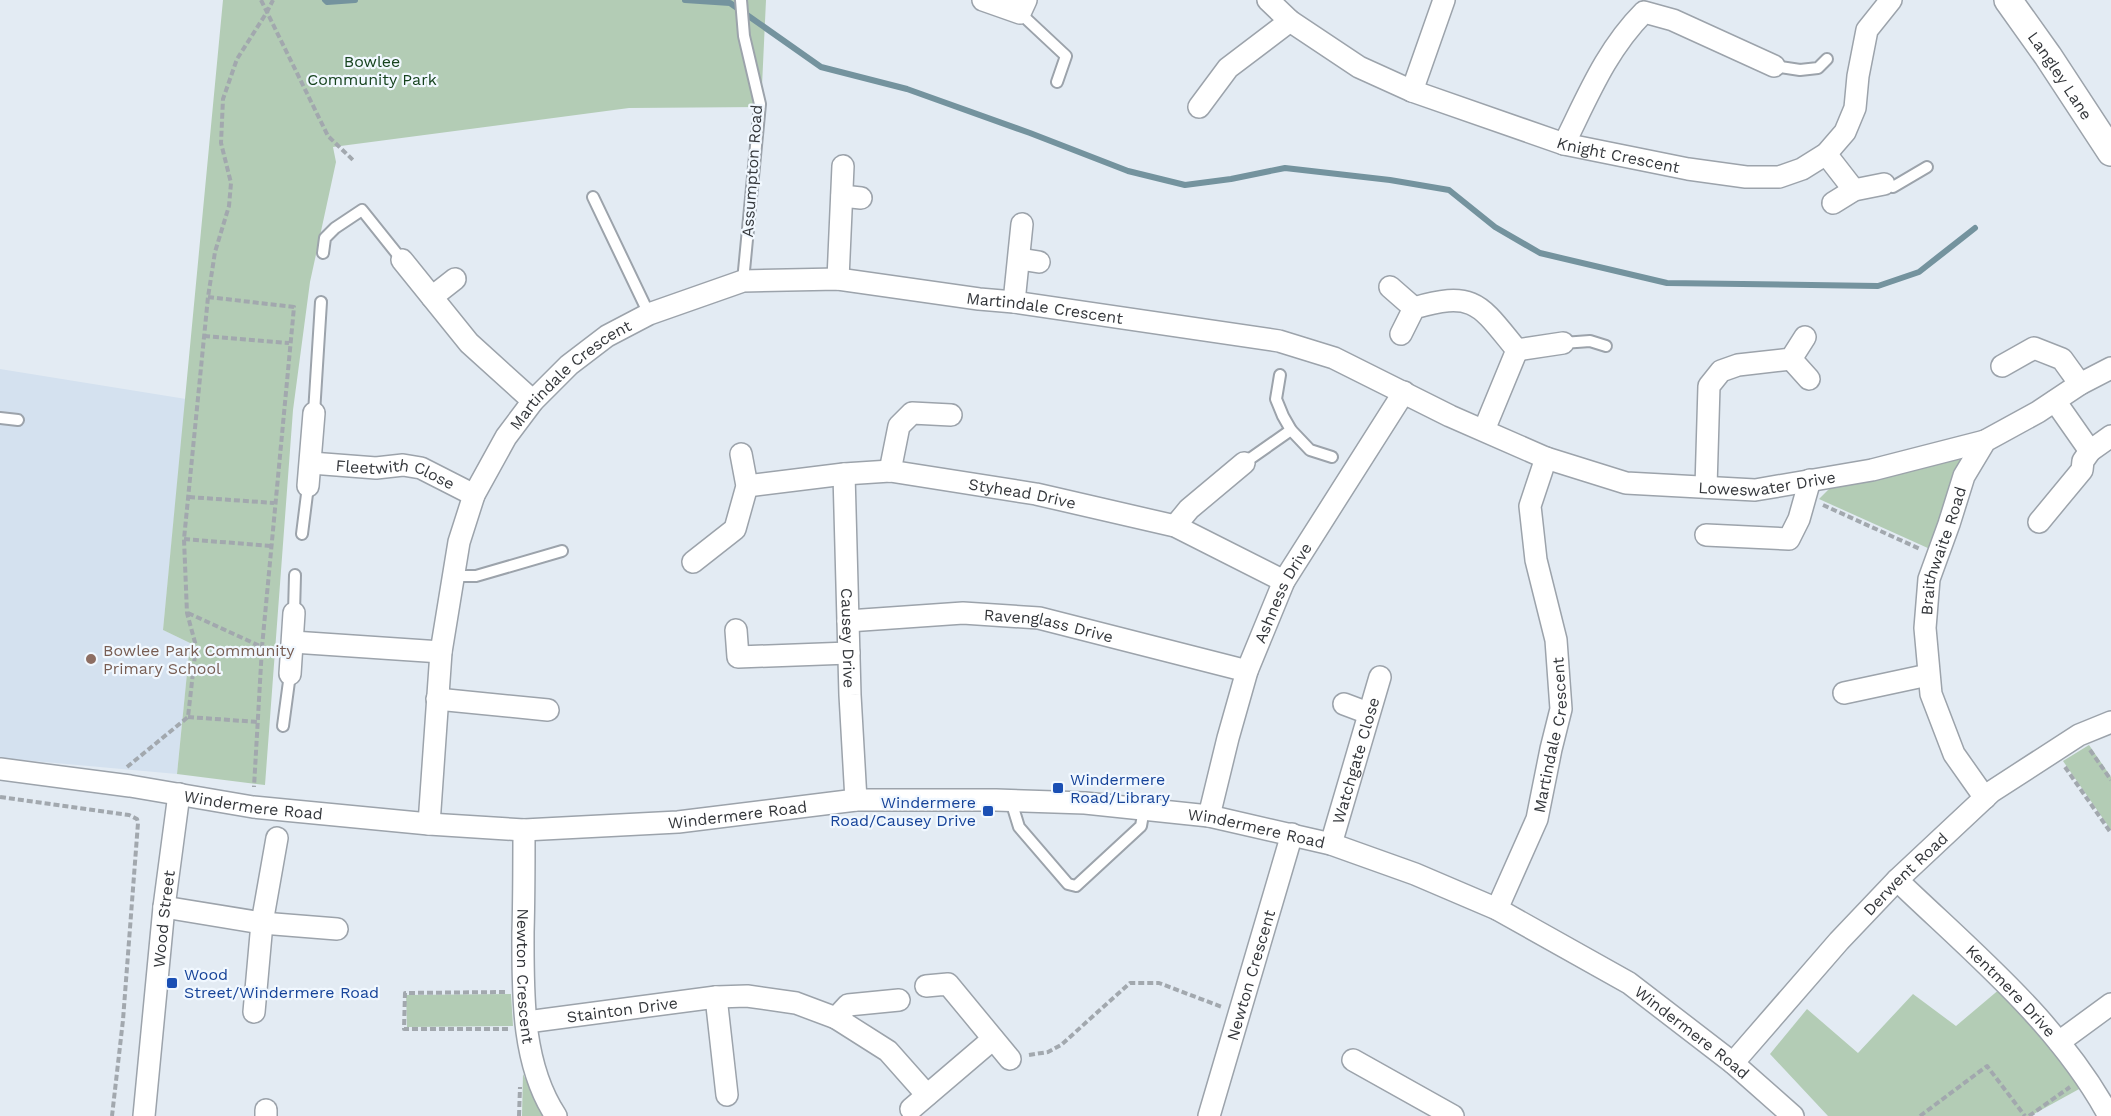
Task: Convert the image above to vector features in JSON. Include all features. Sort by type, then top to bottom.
[{"type":"street","points":[[983,0],[1023,6]]},
{"type":"street","name":"Knight Crescent","points":[[1268,0],[1290,21],[1359,67],[1412,91],[1564,144],[1688,169],[1746,177],[1779,177],[1802,170],[1826,154],[1845,132],[1855,108],[1858,76],[1867,30],[1887,1]]},
{"type":"street","points":[[1412,91],[1444,0]]},
{"type":"street","name":"Langley Lane","points":[[2008,0],[2111,152]]},
{"type":"street","points":[[1564,144],[1600,69],[1625,31],[1646,6],[1774,66]]},
{"type":"street","points":[[1199,106],[1228,68],[1290,21]]},
{"type":"street","points":[[1826,154],[1854,190]]},
{"type":"street","points":[[838,279],[852,197],[843,166]]},
{"type":"street","points":[[1833,204],[1854,190],[1884,184]]},
{"type":"street","points":[[1014,302],[1030,260],[1022,224]]},
{"type":"street","points":[[402,260],[469,343],[533,401]]},
{"type":"street","points":[[432,297],[455,279]]},
{"type":"street","name":"Martindale Crescent","points":[[429,824],[441,652],[459,542],[474,495],[506,437],[533,401],[569,365],[607,336],[649,314],[743,281],[838,279],[1279,341],[1334,358],[1450,416],[1546,458],[1530,506],[1536,560],[1556,640],[1561,709],[1537,819],[1497,909]]},
{"type":"street","points":[[1390,287],[1414,308]]},
{"type":"street","points":[[1401,334],[1414,308],[1441,300],[1464,300],[1486,312],[1517,350]]},
{"type":"street","points":[[1791,359],[1805,337]]},
{"type":"street","points":[[1517,350],[1563,343]]},
{"type":"street","points":[[2002,366],[2034,348],[2062,359],[2080,384]]},
{"type":"street","points":[[1484,430],[1517,350]]},
{"type":"street","points":[[1791,359],[1809,379]]},
{"type":"street","points":[[1706,487],[1709,386],[1721,370],[1738,365],[1791,359]]},
{"type":"street","name":"Braithwaite Road","points":[[1985,798],[1954,754],[1931,694],[1925,628],[1929,579],[1964,476],[1985,441],[2111,368]]},
{"type":"street","name":"Ashness Drive","points":[[1209,816],[1247,671],[1284,581],[1404,392]]},
{"type":"street","points":[[2055,401],[2090,451]]},
{"type":"street","name":"Fleetwith Close","points":[[308,486],[314,413]]},
{"type":"street","points":[[890,471],[899,426],[912,413],[951,415]]},
{"type":"street","points":[[2039,522],[2082,470],[2083,461],[2090,451],[2111,436]]},
{"type":"street","name":"Loweswater Drive","points":[[1546,458],[1626,483],[1755,490],[1808,489],[1985,441]]},
{"type":"street","points":[[693,562],[735,530],[747,486],[741,454]]},
{"type":"street","name":"Fleetwith Close","points":[[311,463],[376,468],[403,465],[421,468],[474,495]]},
{"type":"street","points":[[1175,526],[1189,509],[1244,463]]},
{"type":"street","name":"Styhead Drive","points":[[747,486],[844,474],[890,471],[1036,494],[1175,526],[1284,581]]},
{"type":"street","name":"Causey Drive","points":[[844,474],[856,800]]},
{"type":"street","points":[[1706,535],[1789,539],[1799,519],[1808,489]]},
{"type":"street","points":[[290,674],[294,613]]},
{"type":"street","name":"Ravenglass Drive","points":[[848,621],[963,613],[1039,618],[1247,671]]},
{"type":"street","points":[[736,630],[738,657],[849,653]]},
{"type":"street","points":[[293,642],[441,652]]},
{"type":"street","points":[[1844,693],[1928,675]]},
{"type":"street","name":"Watchgate Close","points":[[1331,844],[1380,677]]},
{"type":"street","points":[[437,699],[548,710]]},
{"type":"street","points":[[1344,704],[1368,713]]},
{"type":"street","name":"Derwent Road","points":[[1733,1063],[1839,941],[1897,880],[1991,792],[2079,735],[2111,722]]},
{"type":"street","name":"Windermere Road","points":[[0,768],[253,807],[429,824],[524,830],[678,822],[856,800],[1085,803],[1209,816],[1331,844],[1415,874],[1497,909],[1629,983],[1733,1063],[1793,1116]]},
{"type":"street","name":"Wood Street","points":[[144,1116],[164,908],[179,794]]},
{"type":"street","name":"Newton Crescent","points":[[524,830],[523,992],[532,1063],[546,1101],[556,1116]]},
{"type":"street","name":"Newton Crescent","points":[[1209,1116],[1292,834]]},
{"type":"street","points":[[254,1012],[262,923],[277,838]]},
{"type":"street","name":"Kentmere Drive","points":[[1897,880],[2011,989],[2059,1041],[2085,1076],[2109,1116]]},
{"type":"street","points":[[164,908],[262,923],[337,929]]},
{"type":"street","points":[[926,986],[948,984],[1010,1059]]},
{"type":"street","name":"Stainton Drive","points":[[527,1026],[716,997],[747,996],[796,1004],[836,1018],[888,1051],[927,1095]]},
{"type":"street","points":[[716,997],[727,1095]]},
{"type":"street","points":[[836,1018],[848,1005],[899,1000]]},
{"type":"street","points":[[2059,1041],[2111,1004]]},
{"type":"street","points":[[911,1109],[993,1039]]},
{"type":"street","points":[[1353,1060],[1420,1108],[1453,1116]]},
{"type":"lane","name":"Assumpton Road","points":[[741,2],[760,104],[743,281]]},
{"type":"lane","points":[[1023,6],[1066,56],[1057,82]]},
{"type":"lane","points":[[1774,66],[1800,70],[1818,68],[1827,59]]},
{"type":"lane","points":[[1884,184],[1893,187],[1927,167]]},
{"type":"lane","points":[[593,197],[649,314]]},
{"type":"lane","points":[[323,253],[325,237],[362,210],[402,260]]},
{"type":"lane","points":[[314,413],[321,302]]},
{"type":"lane","points":[[1563,343],[1590,341],[1606,346]]},
{"type":"lane","points":[[1280,375],[1276,399],[1291,430],[1310,450],[1332,457]]},
{"type":"lane","points":[[0,418],[18,420]]},
{"type":"lane","points":[[1244,463],[1291,430]]},
{"type":"lane","points":[[302,534],[308,486]]},
{"type":"lane","points":[[452,576],[476,576],[562,551]]},
{"type":"lane","points":[[294,575],[294,613]]},
{"type":"lane","points":[[283,726],[290,674]]},
{"type":"lane","points":[[1011,801],[1019,827],[1068,884],[1076,886],[1141,826],[1144,810]]},
{"type":"path","points":[[261,0],[328,136],[354,161]]},
{"type":"path","points":[[188,717],[196,646],[187,613],[184,539],[208,297],[215,252],[229,206],[231,183],[221,143],[223,99],[237,59],[273,0]]},
{"type":"path","points":[[208,297],[294,306],[262,647],[254,787]]},
{"type":"path","points":[[204,336],[290,343]]},
{"type":"path","points":[[1808,489],[1937,557]]},
{"type":"path","points":[[189,497],[274,503]]},
{"type":"path","points":[[184,539],[271,546]]},
{"type":"path","points":[[187,613],[262,647]]},
{"type":"path","points":[[122,771],[188,717],[258,722]]},
{"type":"path","points":[[2079,735],[2111,780]]},
{"type":"path","points":[[2054,751],[2111,833]]},
{"type":"path","points":[[0,799],[129,815],[137,819],[123,1020],[112,1116]]},
{"type":"path","points":[[1010,1059],[1048,1052],[1061,1046],[1130,983],[1159,983],[1239,1014]]},
{"type":"path","points":[[523,992],[405,993],[404,1029],[527,1026]]},
{"type":"path","points":[[1920,1116],[1987,1066],[2027,1116],[2085,1076]]},
{"type":"shaded area","points":[[0,369],[186,399],[163,630],[190,643],[177,774],[0,758]]},
{"type":"green space","name":"Bowlee Community Park","points":[[223,0],[766,0],[761,107],[629,108],[333,147],[336,162],[310,282],[293,410],[265,785],[177,774],[190,643],[163,630]]},
{"type":"green space","points":[[1955,454],[1967,460],[1930,549],[1819,499],[1836,482]]},
{"type":"green space","points":[[2089,745],[2111,777],[2111,830],[2063,761]]},
{"type":"green space","points":[[2001,988],[2081,1088],[2030,1116],[1828,1116],[1770,1054],[1807,1009],[1858,1053],[1913,994],[1956,1026]]},
{"type":"green space","points":[[511,994],[513,1026],[407,1027],[406,995]]},
{"type":"green space","points":[[523,1074],[544,1116],[522,1116]]},
{"type":"waterway","points":[[325,0],[327,2],[355,0]]},
{"type":"waterway","points":[[685,0],[730,3],[821,67],[907,89],[1128,171],[1185,185],[1285,168],[1390,180],[1449,190],[1495,227],[1540,253],[1667,283],[1878,286],[1919,272],[1975,228]]},
{"type":"place","name":"Bowlee Park Community Primary School","points":[[91,659]]},
{"type":"place","name":"Windermere Road/Library","points":[[1058,788]]},
{"type":"place","name":"Windermere Road/Causey Drive","points":[[988,811]]},
{"type":"place","name":"Wood Street/Windermere Road","points":[[172,983]]}]
